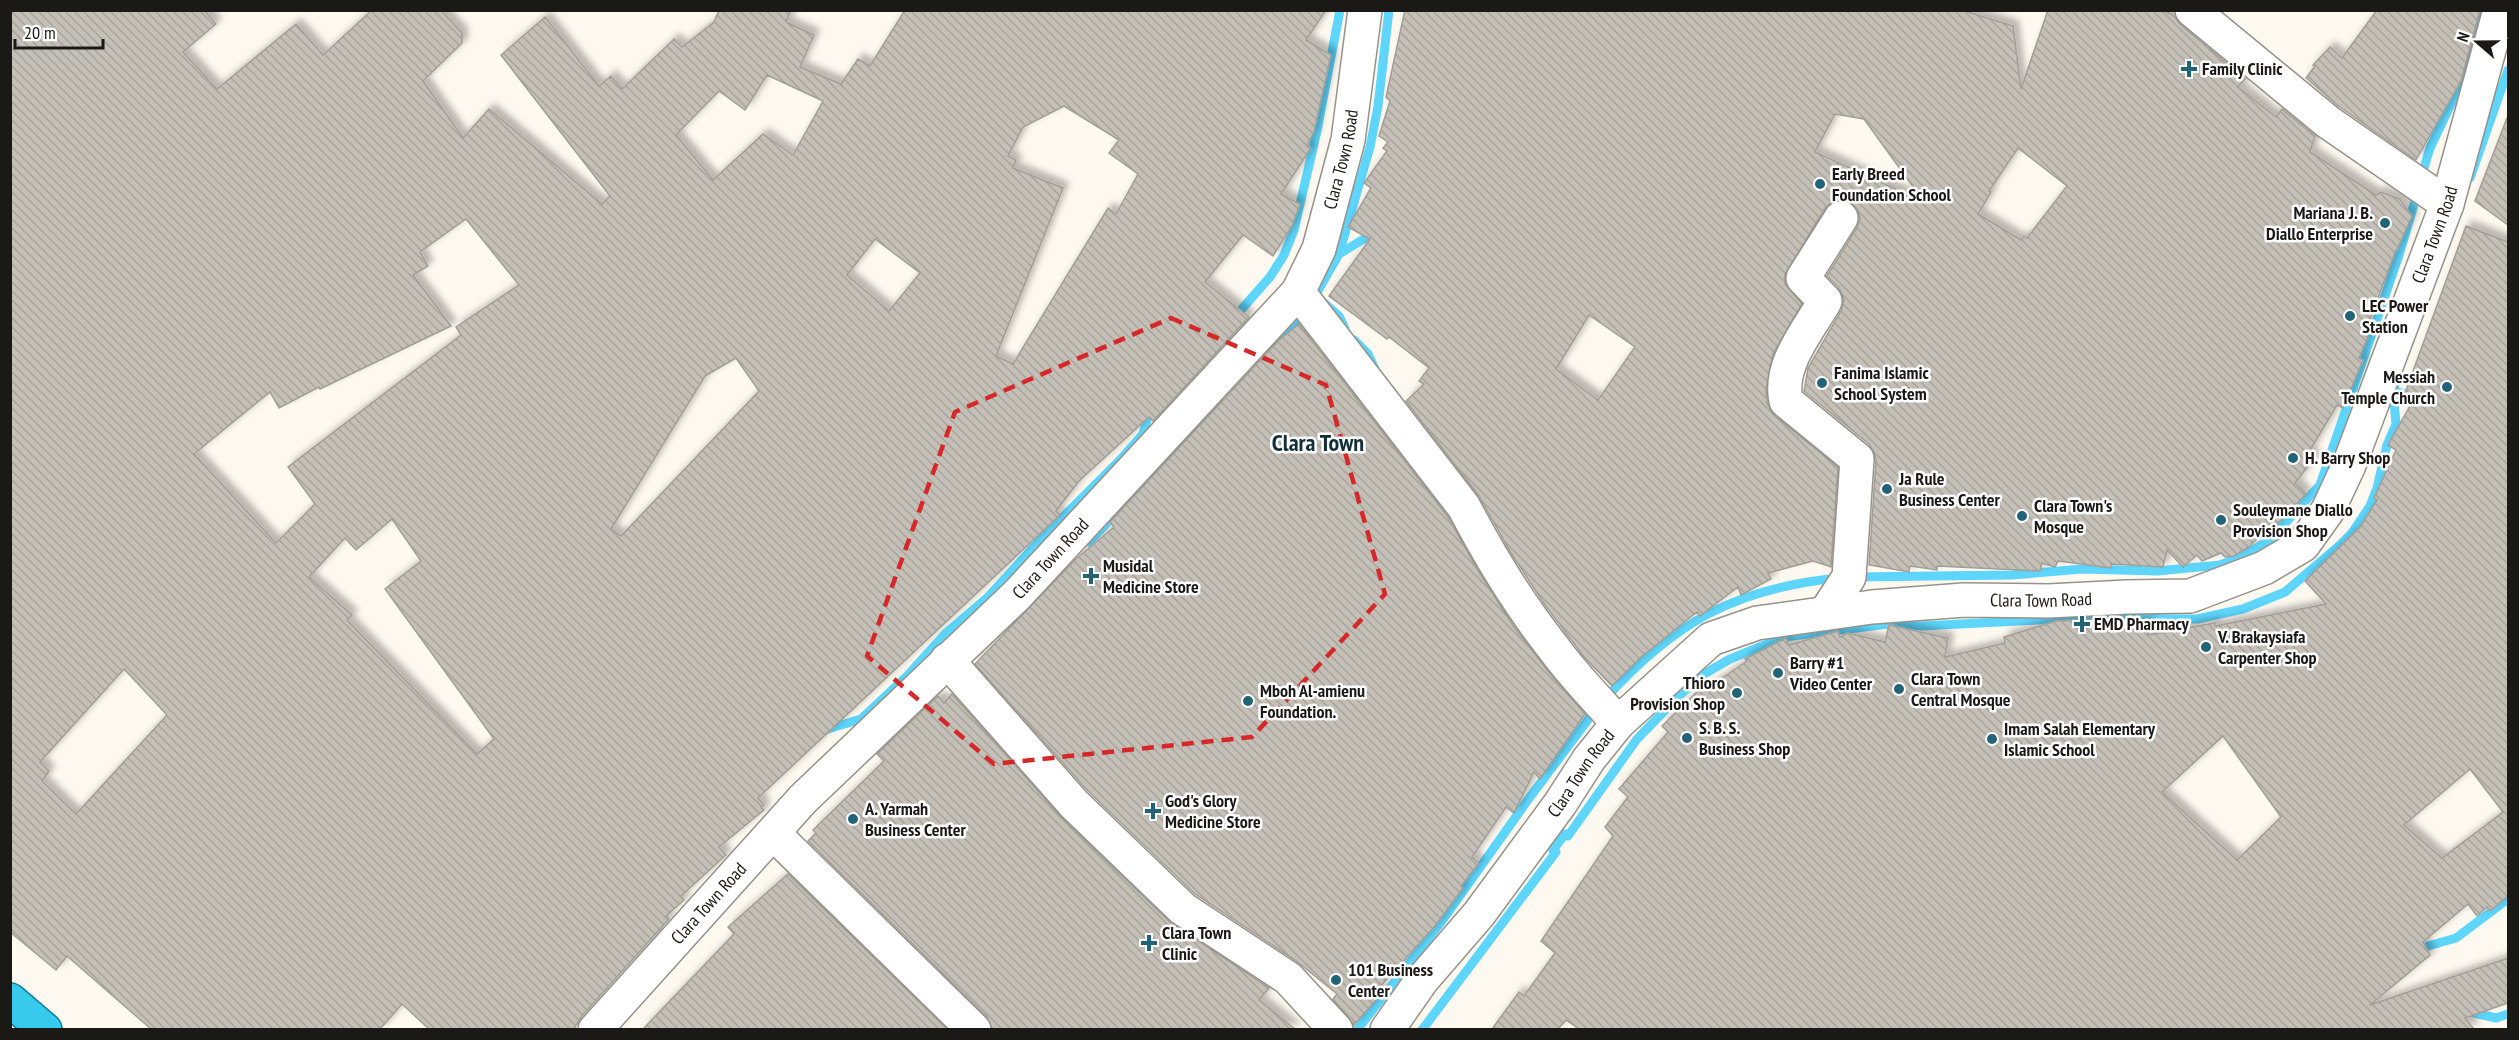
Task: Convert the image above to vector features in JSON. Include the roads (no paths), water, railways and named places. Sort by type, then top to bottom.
[{"type":"highway","points":[[10,1000],[45,1029]]},
{"type":"street","name":"Clara Town Road","points":[[595,1029],[782,843],[803,799],[1017,595],[1298,292],[1319,249],[1348,141],[1365,10]]},
{"type":"street","points":[[2192,10],[2328,122],[2447,204]]},
{"type":"street","name":"Clara Town Road","points":[[1387,1029],[1422,980],[1479,915],[1560,804],[1589,759],[1618,723],[1711,639],[1757,623],[1826,612],[1964,600],[2048,602],[2190,596],[2264,568],[2303,545],[2328,510],[2349,465],[2447,204],[2500,10]]},
{"type":"street","points":[[1826,612],[1849,577],[1857,459],[1786,401],[1784,392],[1787,368],[1825,301],[1803,278],[1841,218]]},
{"type":"street","points":[[1298,292],[1464,507],[1506,579],[1555,651],[1618,723]]},
{"type":"street","points":[[947,660],[1074,804],[1183,909],[1288,978],[1336,1029]]},
{"type":"street","points":[[782,843],[974,1029]]},
{"type":"waterway","points":[[1233,319],[1270,277],[1284,255],[1294,230],[1317,131],[1340,10]]},
{"type":"waterway","points":[[1312,301],[1339,254],[1370,147],[1378,106],[1389,10]]},
{"type":"waterway","points":[[2421,178],[2430,148],[2460,85],[2479,10]]},
{"type":"waterway","points":[[2470,178],[2508,70]]},
{"type":"waterway","points":[[1856,577],[2012,575],[2082,569],[2157,571],[2220,565],[2241,557],[2270,540],[2320,485],[2399,255],[2418,191]]},
{"type":"waterway","points":[[1339,254],[1367,237],[1373,230]]},
{"type":"waterway","points":[[1322,301],[1339,316],[1345,329]]},
{"type":"waterway","points":[[1272,344],[1306,313]]},
{"type":"waterway","points":[[1354,340],[1368,354],[1375,369]]},
{"type":"waterway","points":[[1422,1030],[1556,852],[1553,850],[1565,834],[1568,836],[1637,739],[1704,674],[1730,659],[1784,637],[1888,624],[1921,626],[2076,618],[2197,619],[2243,609],[2285,592],[2352,533],[2370,506],[2377,488],[2387,445],[2396,424],[2393,390],[2396,383]]},
{"type":"waterway","points":[[2393,390],[2424,402]]},
{"type":"waterway","points":[[1089,542],[1211,412],[1218,399]]},
{"type":"waterway","points":[[821,731],[861,719],[907,676],[945,634],[987,598],[1044,536],[1120,460],[1143,434],[1149,413],[1154,407]]},
{"type":"waterway","points":[[1605,699],[1656,649],[1709,613],[1768,590],[1839,578]]},
{"type":"waterway","points":[[1357,1030],[1442,921],[1596,709]]},
{"type":"waterway","points":[[2416,954],[2428,946],[2456,938],[2508,899]]},
{"type":"waterway","points":[[2470,1012],[2496,1018],[2508,1014]]},
{"type":"place","name":"Family Clinic","points":[[2189,69]]},
{"type":"place","name":"Early Breed Foundation School","points":[[1820,184]]},
{"type":"place","name":"Mariana J. B. Diallo Enterprise","points":[[2385,223]]},
{"type":"place","name":"LEC Power Station","points":[[2350,316]]},
{"type":"place","name":"Fanima Islamic School System","points":[[1822,383]]},
{"type":"place","name":"Messiah Temple Church","points":[[2447,387]]},
{"type":"place","name":"H. Barry Shop","points":[[2293,458]]},
{"type":"place","name":"Ja Rule Business Center","points":[[1887,489]]},
{"type":"place","name":"Clara Town's Mosque","points":[[2022,516]]},
{"type":"place","name":"Souleymane Diallo Provision Shop","points":[[2221,520]]},
{"type":"place","name":"Musidal Medicine Store","points":[[1091,576]]},
{"type":"place","name":"EMD Pharmacy","points":[[2082,624]]},
{"type":"place","name":"V. Brakaysiafa Carpenter Shop","points":[[2206,647]]},
{"type":"place","name":"Barry #1 Video Center","points":[[1778,673]]},
{"type":"place","name":"Clara Town Central Mosque","points":[[1899,689]]},
{"type":"place","name":"Thioro Provision Shop","points":[[1737,693]]},
{"type":"place","name":"Mboh Al-amienu Foundation.","points":[[1248,701]]},
{"type":"place","name":"S. B. S. Business Shop","points":[[1687,738]]},
{"type":"place","name":"Imam Salah Elementary Islamic School","points":[[1992,739]]},
{"type":"place","name":"God's Glory Medicine Store","points":[[1153,811]]},
{"type":"place","name":"A. Yarmah Business Center","points":[[853,819]]},
{"type":"place","name":"Clara Town Clinic","points":[[1149,943]]},
{"type":"place","name":"101 Business Center","points":[[1336,980]]},
{"type":"district","name":"Clara Town","points":[[1318,443]]}]
